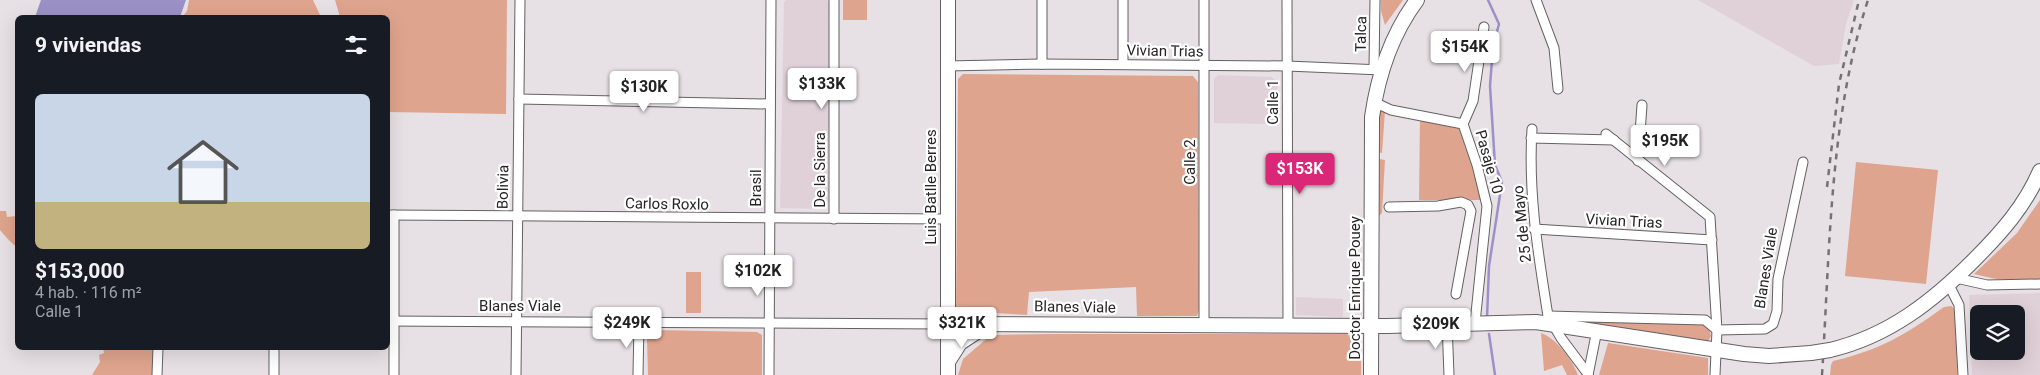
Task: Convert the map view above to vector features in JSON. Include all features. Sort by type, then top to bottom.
[{"type":"street","name":"Bolivia","points":[[516,375],[520,0]]},
{"type":"street","name":"Brasil","points":[[770,375],[771,0]]},
{"type":"street","name":"De la Sierra","points":[[834,0],[834,219]]},
{"type":"street","name":"Luis Batlle Berres","points":[[948,0],[948,368]]},
{"type":"street","points":[[1042,0],[1042,64]]},
{"type":"street","points":[[1123,0],[1123,64]]},
{"type":"street","name":"Calle 2","points":[[1204,0],[1204,324]]},
{"type":"street","name":"Calle 1","points":[[1287,0],[1288,324]]},
{"type":"street","name":"Talca","points":[[1375,0],[1378,69]]},
{"type":"street","name":"Doctor Enrique Pouey","points":[[1371,375],[1372,143],[1374,102],[1378,69],[1416,0]]},
{"type":"street","points":[[1536,0],[1554,48],[1558,89]]},
{"type":"street","name":"Pasaje 10","points":[[1475,323],[1475,307],[1487,206],[1477,165],[1463,124],[1473,101],[1484,27]]},
{"type":"street","name":"Vivian Trias","points":[[947,66],[1123,64],[1378,69]]},
{"type":"street","points":[[519,99],[770,104]]},
{"type":"street","points":[[1374,102],[1391,110],[1463,124]]},
{"type":"street","points":[[1638,161],[1642,105]]},
{"type":"street","name":"25 de Mayo","points":[[1588,375],[1550,319],[1534,229],[1531,172],[1532,134],[1614,140]]},
{"type":"street","points":[[1606,134],[1710,217],[1717,330],[1715,349],[1716,375]]},
{"type":"street","name":"Blanes Viale","points":[[391,321],[948,324],[992,322],[1371,326],[1550,319],[1705,320],[1717,330],[1765,329],[1773,324],[1777,311],[1778,279],[1803,162]]},
{"type":"street","name":"Blanes Viale","points":[[1550,319],[1597,330],[1769,356],[1830,350],[1864,340],[1888,329],[1934,299],[2016,213],[2040,171]]},
{"type":"street","points":[[1389,207],[1438,206],[1460,202],[1468,205],[1471,211],[1456,294]]},
{"type":"street","points":[[391,215],[391,321],[394,375]]},
{"type":"street","name":"Carlos Roxlo","points":[[391,215],[947,219]]},
{"type":"street","name":"Vivian Trias","points":[[1534,229],[1712,240]]},
{"type":"street","points":[[1963,375],[1959,305],[1952,281],[1987,285],[2040,284]]},
{"type":"street","points":[[948,368],[960,343],[992,322]]},
{"type":"street","points":[[638,375],[639,323]]},
{"type":"street","points":[[1447,324],[1449,375]]},
{"type":"street","points":[[1588,375],[1597,330]]},
{"type":"street","points":[[157,375],[158,350]]},
{"type":"street","points":[[274,350],[274,375]]},
{"type":"shaded area","points":[[41,0],[186,0],[181,15],[36,15]]},
{"type":"shaded area","points":[[189,0],[313,0],[320,15],[184,15],[187,11]]},
{"type":"shaded area","points":[[335,0],[507,0],[506,114],[390,112],[390,15],[339,15]]},
{"type":"shaded area","points":[[786,0],[827,0],[830,3],[828,205],[825,209],[780,208],[784,2]]},
{"type":"shaded area","points":[[843,0],[867,0],[867,20],[843,20]]},
{"type":"shaded area","points":[[1381,0],[1403,0],[1385,25],[1381,11]]},
{"type":"shaded area","points":[[1698,0],[1854,0],[1846,24],[1839,64],[1814,66]]},
{"type":"shaded area","points":[[963,74],[1193,76],[1198,82],[1199,310],[1197,316],[1137,316],[1136,287],[1029,292],[1027,315],[967,311],[956,308],[958,79]]},
{"type":"shaded area","points":[[1218,75],[1272,77],[1277,82],[1277,124],[1214,123],[1214,79]]},
{"type":"shaded area","points":[[1381,108],[1385,111],[1382,153],[1378,152],[1378,123]]},
{"type":"shaded area","points":[[1420,118],[1460,127],[1485,200],[1419,200]]},
{"type":"shaded area","points":[[1379,159],[1385,160],[1382,213],[1378,217]]},
{"type":"shaded area","points":[[1856,162],[1938,170],[1926,284],[1845,276]]},
{"type":"shaded area","points":[[2040,200],[2040,279],[1996,279],[1974,274],[2017,233]]},
{"type":"shaded area","points":[[0,211],[6,211],[7,217],[15,216],[15,245],[11,242],[0,230]]},
{"type":"shaded area","points":[[686,272],[701,272],[701,313],[686,313]]},
{"type":"shaded area","points":[[2040,293],[2040,375],[1972,375],[1971,360],[2025,360],[2025,305],[1970,305],[1970,322],[1969,295]]},
{"type":"shaded area","points":[[1296,297],[1343,299],[1343,317],[1296,315]]},
{"type":"shaded area","points":[[1951,306],[1956,310],[1957,375],[1830,375],[1833,361],[1865,352],[1892,340],[1917,326],[1944,307]]},
{"type":"shaded area","points":[[1558,320],[1702,322],[1708,325],[1711,336],[1708,342]]},
{"type":"shaded area","points":[[655,330],[757,332],[762,335],[762,375],[648,375],[647,340],[649,334]]},
{"type":"shaded area","points":[[1541,333],[1553,340],[1563,350],[1578,375],[1567,375],[1562,365],[1544,371]]},
{"type":"shaded area","points":[[1347,334],[1356,343],[1360,352],[1361,375],[958,375],[963,359],[991,335]]},
{"type":"shaded area","points":[[1608,343],[1708,358],[1708,375],[1599,375]]},
{"type":"shaded area","points":[[103,350],[154,350],[152,375],[92,375],[100,362],[99,355],[104,353]]},
{"type":"waterway","points":[[1487,318],[1489,266],[1502,182],[1495,165],[1490,86],[1493,46],[1499,24],[1488,0]]},
{"type":"waterway","points":[[1489,334],[1495,375]]},
{"type":"railway","points":[[1827,187],[1839,84],[1859,0]]},
{"type":"railway","points":[[1822,375],[1833,186],[1838,138],[1845,91],[1855,45],[1868,0]]}]
